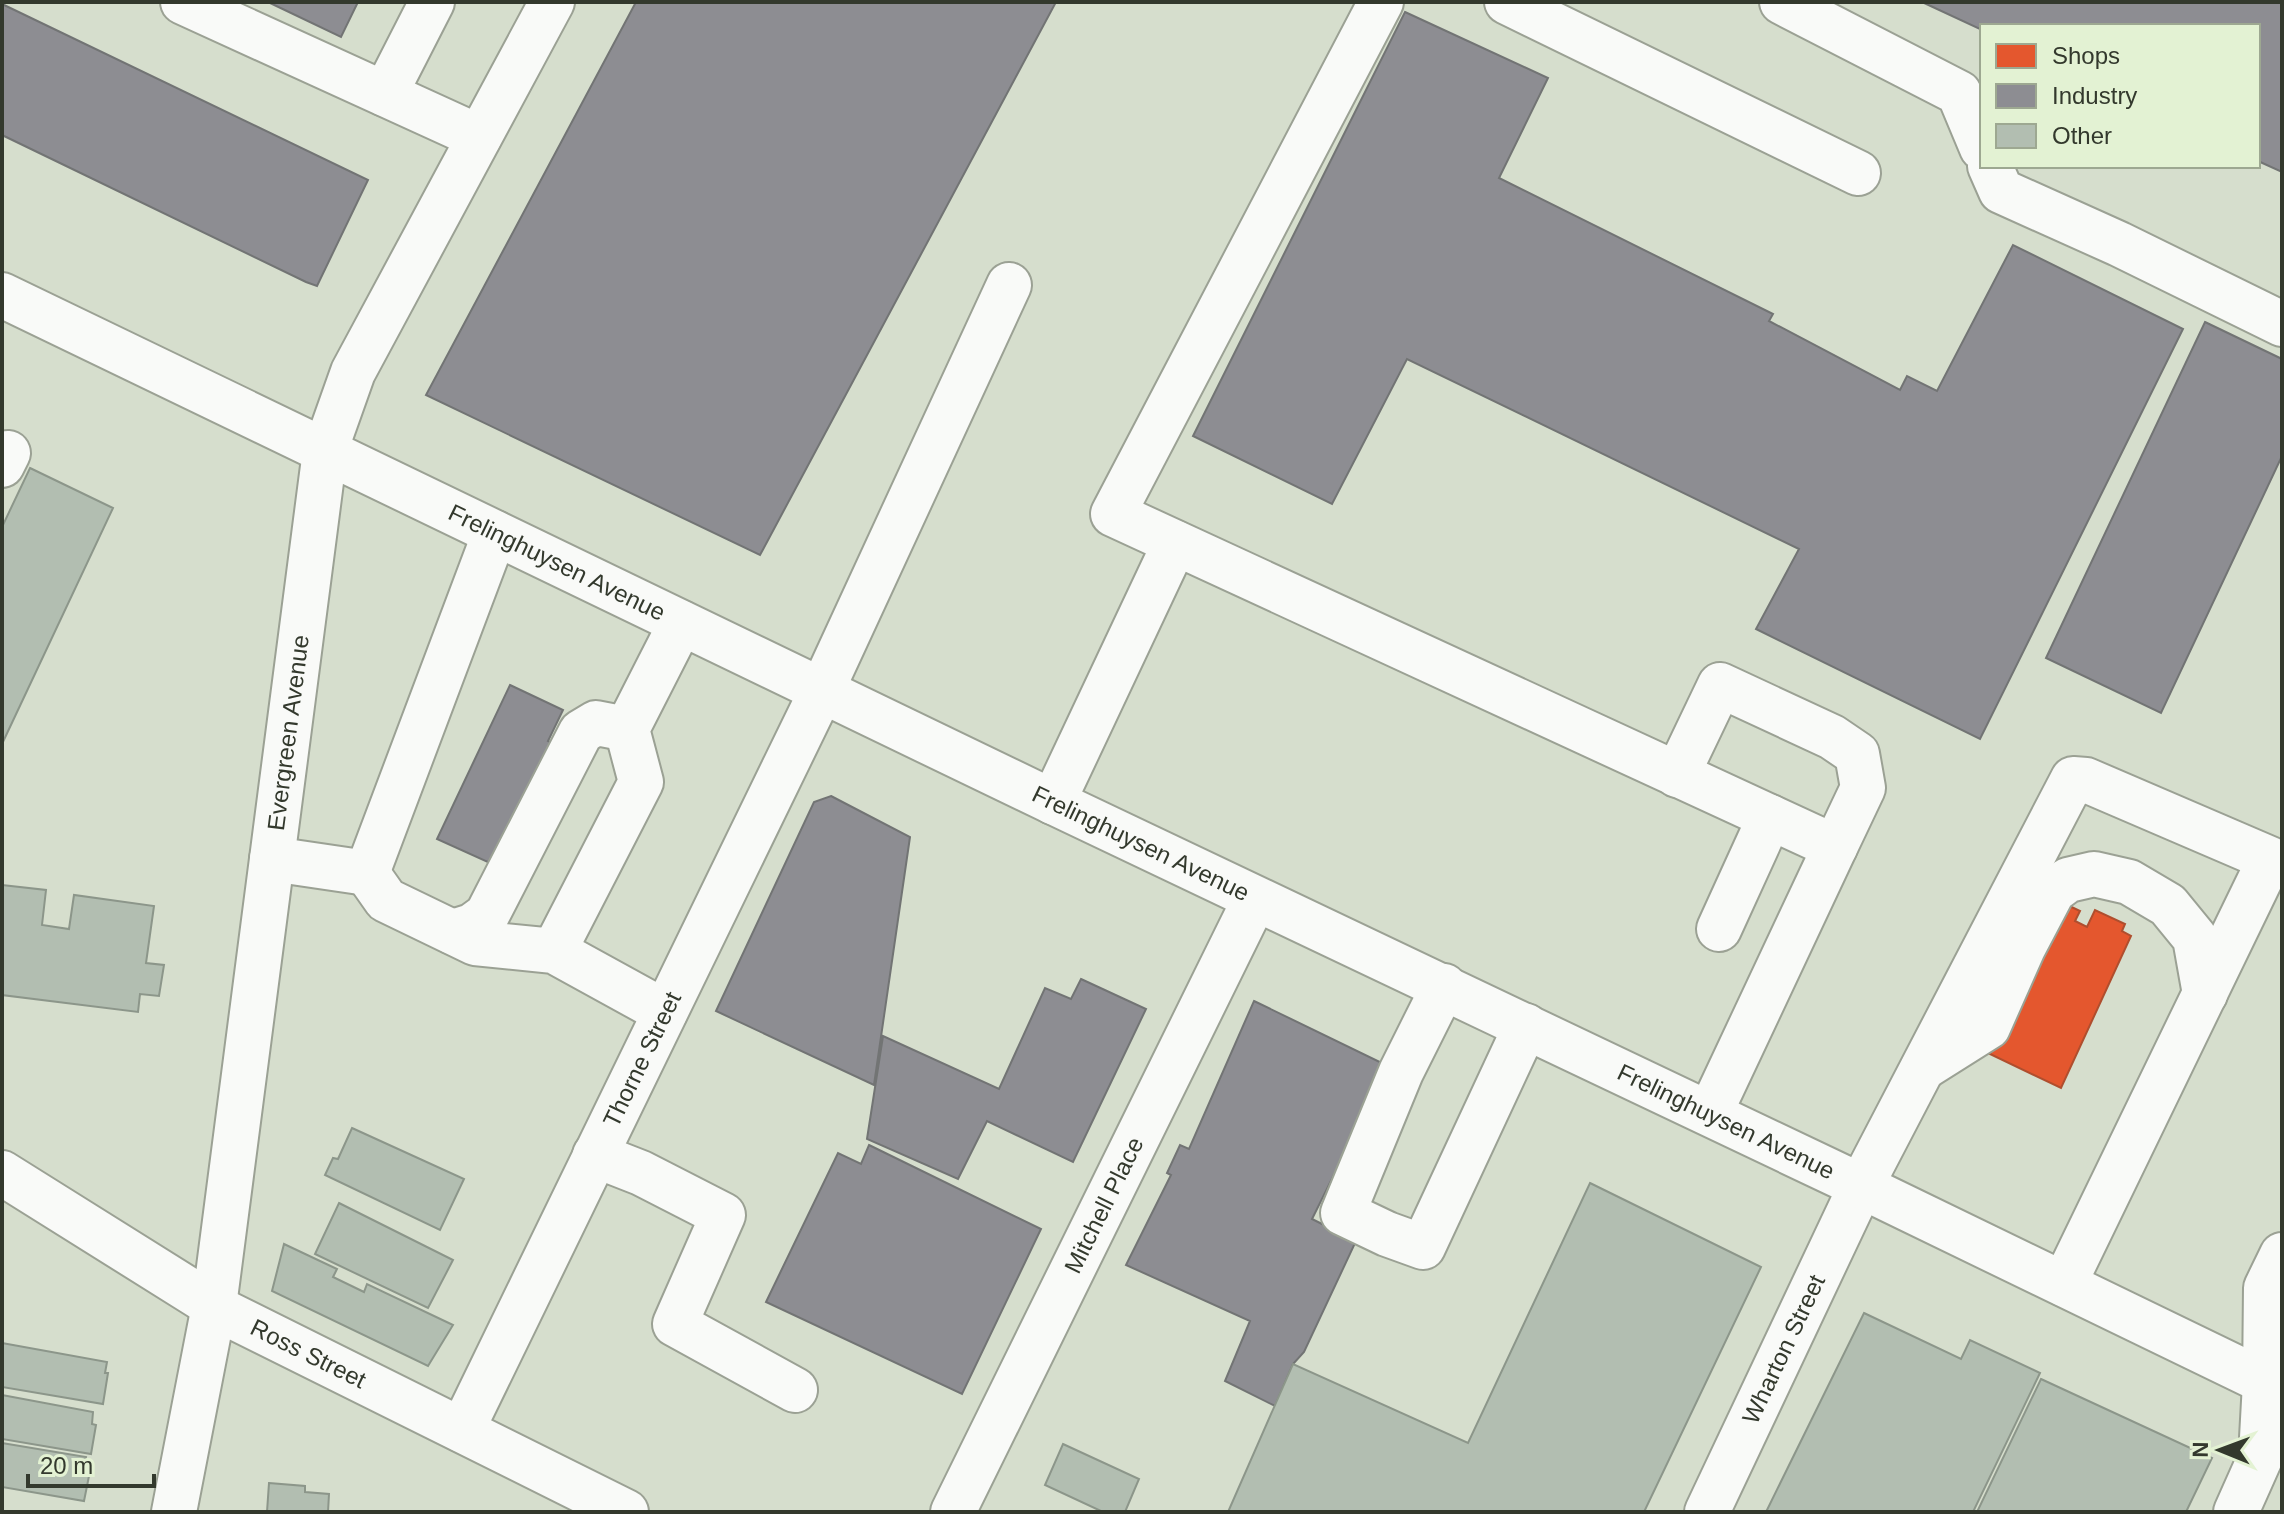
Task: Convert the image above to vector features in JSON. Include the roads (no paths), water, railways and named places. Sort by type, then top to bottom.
[{"type":"street","points":[[183,2],[479,137]]},
{"type":"street","points":[[385,94],[432,2]]},
{"type":"street","name":"Evergreen Avenue","points":[[174,1512],[214,1306],[325,451],[353,372],[552,2]]},
{"type":"street","points":[[1381,2],[1113,514],[1835,847]]},
{"type":"street","points":[[1507,2],[1858,173]]},
{"type":"street","points":[[1782,2],[1959,93],[1980,143]]},
{"type":"street","points":[[1991,168],[2001,191],[2119,244],[2282,324]]},
{"type":"street","name":"Thorne Street","points":[[462,1430],[822,690],[1009,285]]},
{"type":"street","name":"Frelinghuysen Avenue","points":[[2,295],[2274,1386]]},
{"type":"street","points":[[367,873],[495,533]]},
{"type":"street","points":[[1053,802],[1175,543]]},
{"type":"street","points":[[554,951],[641,782],[627,729],[681,623]]},
{"type":"street","points":[[1677,775],[1720,685],[1832,737],[1857,754],[1863,788],[1710,1113]]},
{"type":"street","points":[[453,932],[472,926],[487,915],[581,732],[596,723],[627,729]]},
{"type":"street","name":"Wharton Street","points":[[1707,1512],[1861,1186],[2073,779],[2086,780],[2276,862]]},
{"type":"street","points":[[1719,929],[1770,817]]},
{"type":"street","points":[[272,859],[367,873],[386,900],[475,943],[554,951],[665,1012]]},
{"type":"street","points":[[2064,1284],[2205,994],[2276,862]]},
{"type":"street","points":[[1922,1069],[1988,1027],[2023,948],[2053,891],[2068,880],[2094,874],[2129,882],[2168,905],[2195,938],[2205,994]]},
{"type":"street","name":"Mitchell Place","points":[[953,1512],[1255,899]]},
{"type":"street","points":[[1444,986],[1401,1072],[1343,1213],[1423,1247],[1526,1026]]},
{"type":"street","points":[[595,1155],[641,1173],[723,1215],[675,1324],[795,1390]]},
{"type":"street","name":"Ross Street","points":[[2,1173],[214,1306],[626,1512]]},
{"type":"street","points":[[2236,1512],[2261,1456],[2274,1386],[2266,1288],[2282,1255]]}]
